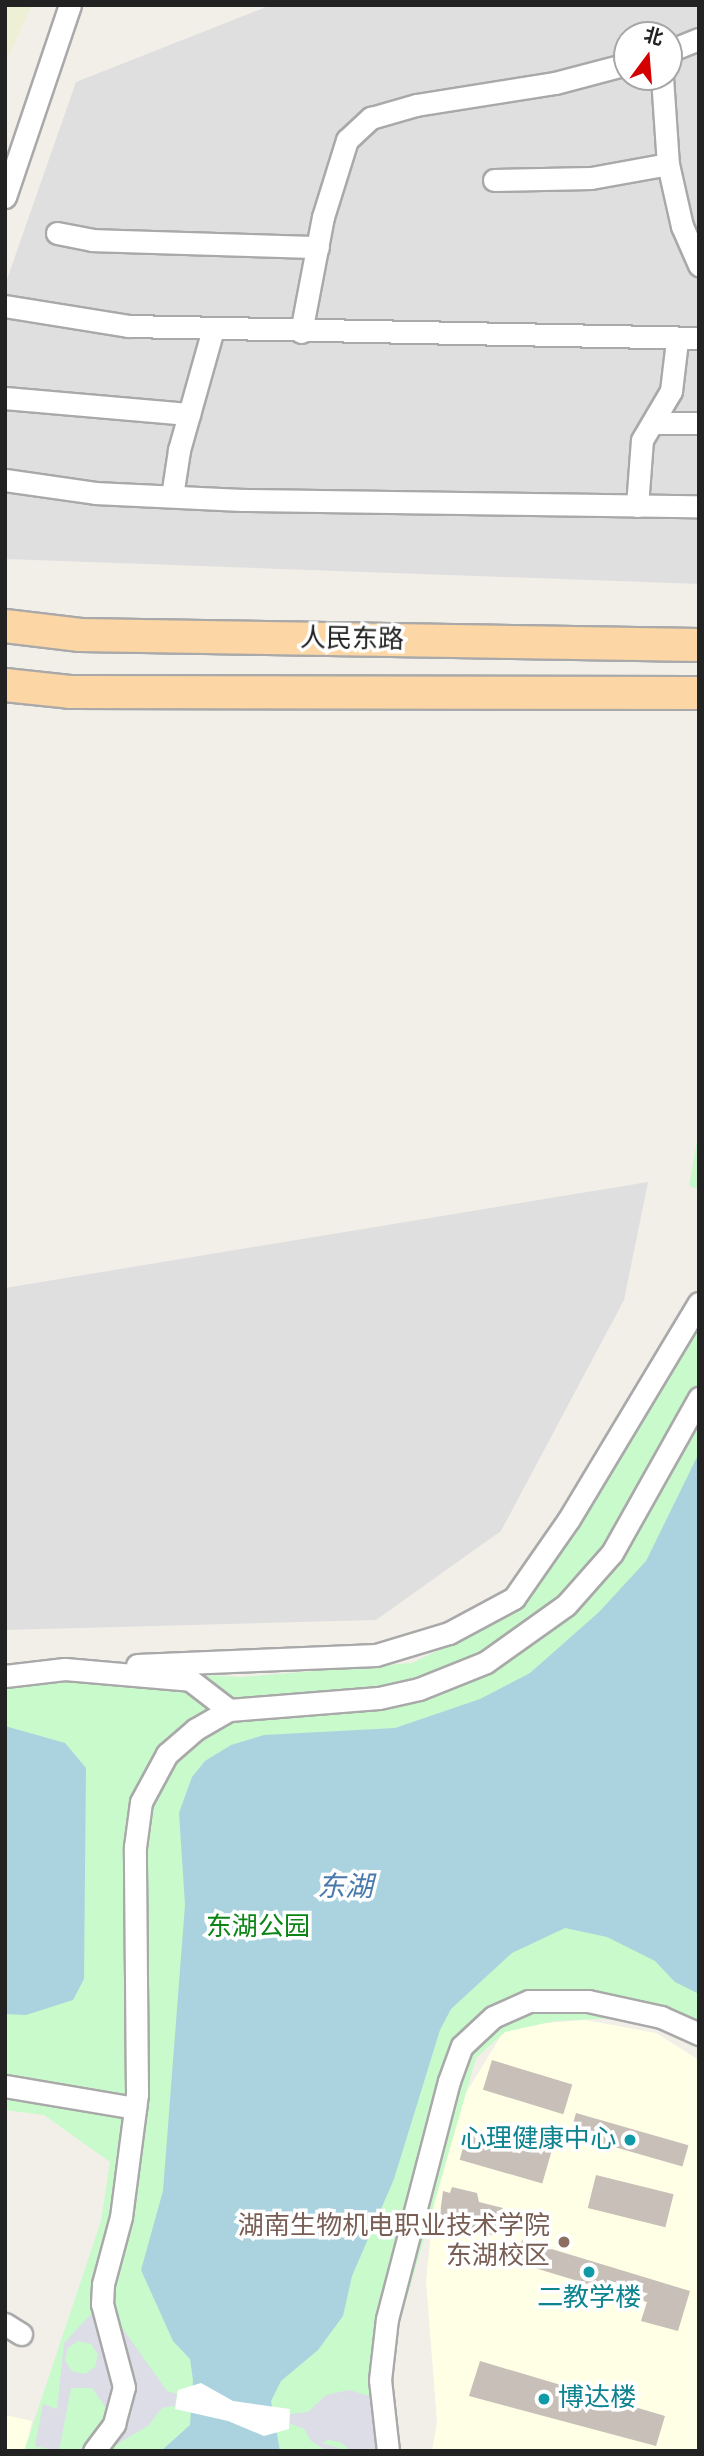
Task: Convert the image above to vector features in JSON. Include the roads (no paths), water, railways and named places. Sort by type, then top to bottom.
[{"type":"main road","name":"人民东路","points":[[5,626],[80,635],[699,645]]},
{"type":"main road","name":"人民东路","points":[[5,685],[69,692],[699,693]]},
{"type":"street","points":[[5,197],[70,5]]},
{"type":"street","points":[[301,332],[318,247],[347,140],[371,118],[416,105],[555,83],[613,68]]},
{"type":"street","points":[[663,91],[668,164],[691,223],[699,265]]},
{"type":"street","points":[[494,180],[591,178],[668,164]]},
{"type":"street","points":[[57,233],[92,240],[318,247]]},
{"type":"street","points":[[5,306],[128,326],[677,341],[699,338]]},
{"type":"street","points":[[172,496],[189,414],[213,329]]},
{"type":"street","points":[[637,506],[642,440],[655,423],[671,391],[677,341]]},
{"type":"street","points":[[5,398],[189,414]]},
{"type":"street","points":[[655,423],[699,423]]},
{"type":"street","points":[[5,480],[95,493],[172,496],[699,506]]},
{"type":"street","points":[[5,1676],[65,1669],[376,1655],[449,1633],[514,1598],[569,1519],[699,1303]]},
{"type":"street","points":[[94,2451],[114,2424],[124,2387],[102,2304],[103,2284],[121,2217],[140,2052],[135,1847],[141,1802],[167,1754],[196,1728],[229,1710],[379,1698],[419,1689],[486,1661],[566,1605],[612,1553],[699,1398]]},
{"type":"street","points":[[65,1669],[190,1680],[229,1710]]},
{"type":"street","points":[[388,2451],[380,2380],[387,2319],[449,2081],[462,2046],[493,2017],[529,2001],[588,2001],[661,2017],[699,2034]]},
{"type":"street","points":[[5,2086],[135,2108]]},
{"type":"water","name":"东湖","points":[[699,1453],[699,1994],[675,1982],[655,1961],[607,1937],[565,1928],[512,1953],[451,2009],[440,2030],[394,2179],[352,2276],[343,2316],[318,2350],[281,2381],[271,2401],[280,2451],[161,2451],[190,2425],[193,2380],[190,2359],[173,2341],[141,2270],[163,2191],[185,1905],[179,1813],[192,1777],[205,1761],[231,1745],[264,1735],[395,1728],[480,1699],[530,1673],[599,1612],[646,1561]]},
{"type":"water","points":[[5,1726],[65,1743],[86,1768],[84,1979],[73,2000],[26,2015],[5,2014]]},
{"type":"place","name":"心理健康中心","points":[[630,2140]]},
{"type":"place","name":"湖南生物机电职业技术学院 东湖校区","points":[[564,2242]]},
{"type":"place","name":"二教学楼","points":[[589,2272]]},
{"type":"place","name":"博达楼","points":[[544,2399]]},
{"type":"park label","name":"东湖公园","points":[[258,1928]]}]
